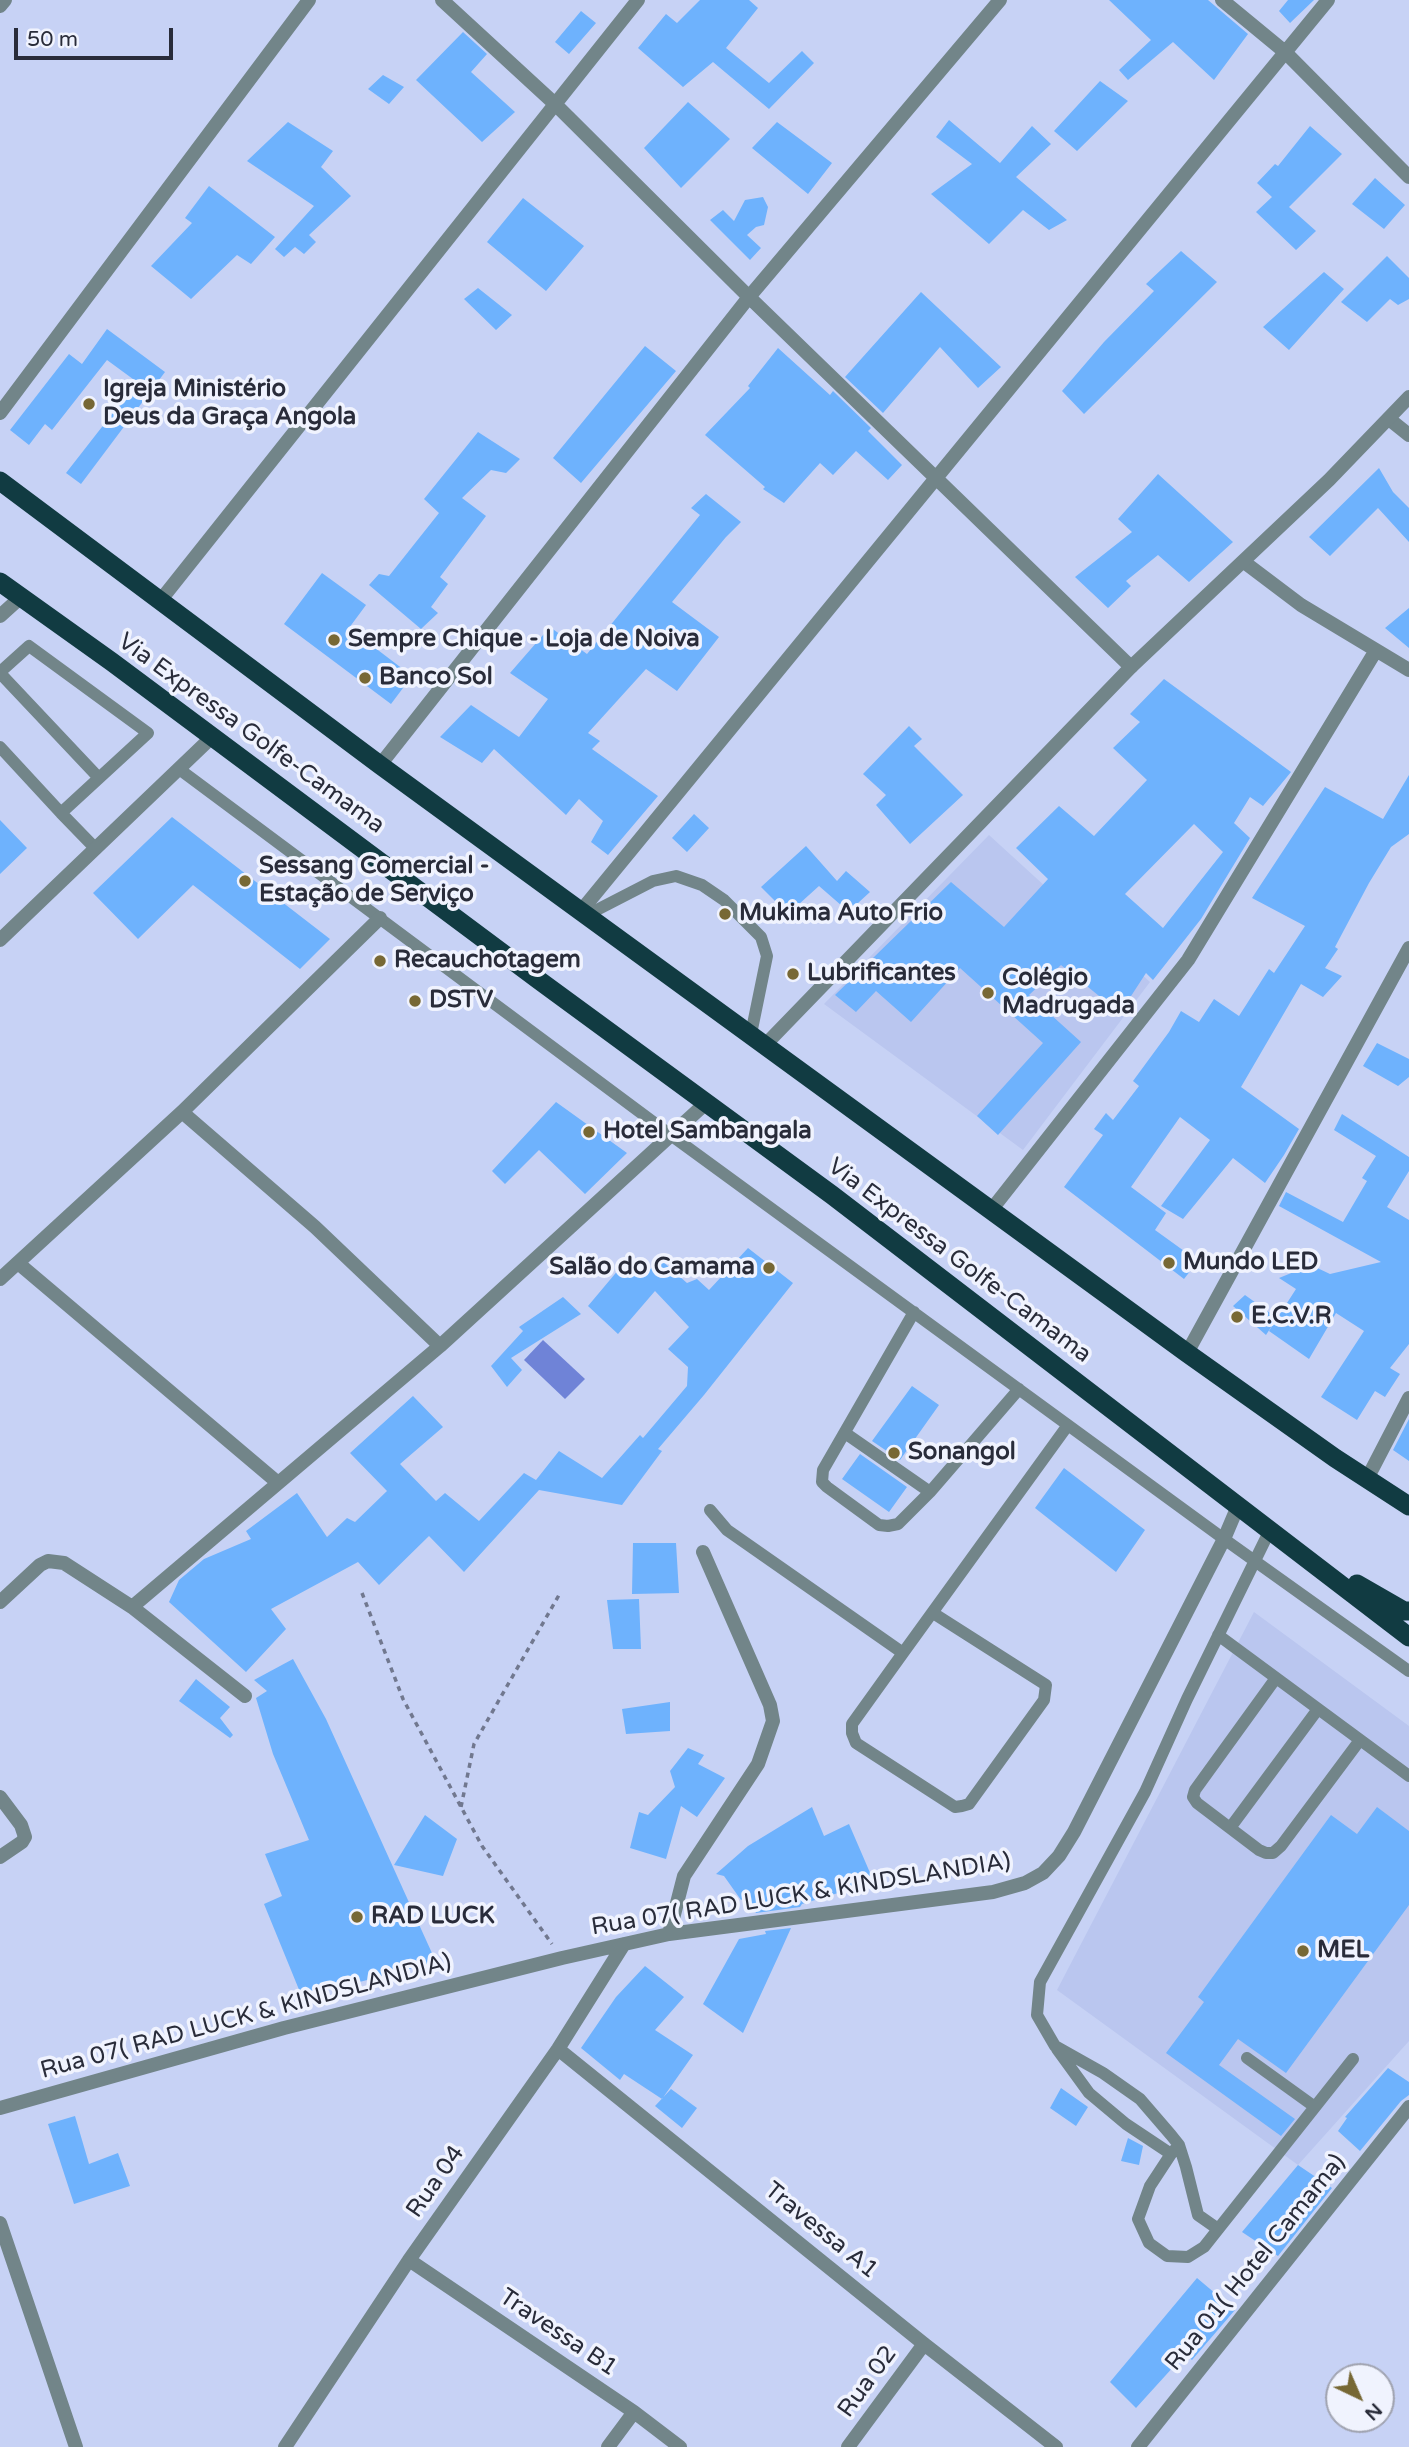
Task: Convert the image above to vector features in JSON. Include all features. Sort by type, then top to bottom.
[{"type":"highway","name":"Via Expressa Golfe-Camama","points":[[0,481],[380,765],[1186,1353],[1335,1458],[1409,1506]]},
{"type":"highway","name":"Via Expressa Golfe-Camama","points":[[0,582],[213,736],[832,1195],[1409,1637]]},
{"type":"highway","points":[[1335,1458],[1409,1516]]},
{"type":"highway","points":[[1271,1531],[1384,1601],[1409,1611]]},
{"type":"street","points":[[0,6],[5,0]]},
{"type":"street","points":[[0,413],[309,0]]},
{"type":"street","points":[[442,0],[555,104],[1131,667]]},
{"type":"street","points":[[160,601],[638,0]]},
{"type":"street","points":[[380,765],[749,296],[1000,0]]},
{"type":"street","points":[[1222,0],[1286,52],[1409,177]]},
{"type":"street","points":[[584,913],[1328,0]]},
{"type":"street","points":[[758,1039],[1131,667],[1329,480],[1409,397]]},
{"type":"street","points":[[1389,419],[1409,435]]},
{"type":"street","points":[[1244,562],[1301,605],[1375,652],[1409,670]]},
{"type":"street","points":[[0,616],[21,597]]},
{"type":"street","points":[[992,1209],[1188,960],[1375,652]]},
{"type":"street","points":[[0,940],[213,736]]},
{"type":"street","points":[[0,1279],[182,1112],[380,918]]},
{"type":"street","points":[[1186,1353],[1409,948]]},
{"type":"street","points":[[132,1607],[440,1346],[706,1103]]},
{"type":"street","points":[[182,1112],[315,1227],[440,1346]]},
{"type":"street","points":[[18,1263],[277,1482]]},
{"type":"street","points":[[1368,1477],[1409,1398]]},
{"type":"street","name":"Rua 07( RAD LUCK & KINDSLANDIA)","points":[[0,2108],[284,2028],[669,1934],[993,1892],[1025,1883],[1043,1873],[1059,1856],[1074,1832],[1224,1539],[1238,1506]]},
{"type":"street","points":[[669,1934],[684,1876],[758,1764],[773,1721],[770,1705],[703,1552]]},
{"type":"street","points":[[0,1602],[40,1565],[55,1561],[69,1566],[132,1607],[246,1696]]},
{"type":"street","points":[[0,1797],[21,1825],[25,1837],[0,1857]]},
{"type":"street","name":"Rua 04","points":[[285,2447],[409,2260],[558,2049],[624,1944]]},
{"type":"street","name":"Travessa A1","points":[[558,2049],[1056,2447]]},
{"type":"street","name":"Rua 01( Hotel Camama)","points":[[1138,2447],[1409,2107]]},
{"type":"street","points":[[0,2223],[76,2447]]},
{"type":"street","name":"Travessa B1","points":[[409,2260],[634,2412],[680,2447]]},
{"type":"street","name":"Rua 02","points":[[848,2447],[924,2344]]},
{"type":"street","points":[[608,2447],[634,2412]]},
{"type":"lane","points":[[61,813],[148,733],[29,646],[0,673],[99,778]]},
{"type":"lane","points":[[0,747],[96,849]]},
{"type":"lane","points":[[179,769],[672,1136],[1409,1671]]},
{"type":"lane","points":[[584,913],[653,881],[676,876],[702,885],[724,901],[761,937],[767,956],[758,1039]]},
{"type":"lane","points":[[914,1312],[823,1470],[822,1482],[879,1525],[898,1524],[930,1492],[1019,1389]]},
{"type":"lane","points":[[933,1613],[1046,1685],[1044,1700],[969,1804],[955,1807],[856,1743],[852,1724],[1068,1425]]},
{"type":"lane","points":[[845,1433],[930,1492]]},
{"type":"lane","points":[[709,1510],[727,1530],[904,1653]]},
{"type":"lane","points":[[1175,2150],[1126,2124],[1089,2093],[1055,2046],[1037,2015],[1040,1982],[1144,1792],[1218,1635],[1271,1531]]},
{"type":"lane","points":[[1218,1635],[1409,1776]]},
{"type":"lane","points":[[1276,1678],[1192,1797],[1259,1850],[1273,1853],[1281,1846],[1360,1740]]},
{"type":"lane","points":[[1230,1828],[1318,1709]]},
{"type":"lane","points":[[1055,2046],[1103,2073],[1140,2099],[1175,2150],[1198,2215],[1217,2229]]},
{"type":"lane","points":[[1247,2058],[1315,2107]]},
{"type":"lane","points":[[1175,2150],[1150,2186],[1138,2219],[1149,2243],[1167,2256],[1188,2257],[1204,2247],[1353,2059]]},
{"type":"path","points":[[362,1593],[403,1699],[482,1846],[562,1958]]},
{"type":"path","points":[[461,1807],[474,1744],[559,1595]]},
{"type":"shaded area","name":"Colégio Madrugada","points":[[989,835],[1150,982],[1023,1150],[824,1004]]},
{"type":"shaded area","points":[[1254,1612],[1409,1726],[1409,2041],[1298,2165],[1057,1990]]},
{"type":"water","points":[[543,1340],[585,1379],[565,1399],[524,1360]]},
{"type":"building","points":[[700,0],[749,0],[758,8],[726,48],[769,83],[802,51],[814,63],[769,109],[713,62],[683,87],[638,48],[666,14],[677,23]]},
{"type":"building","points":[[1109,0],[1208,0],[1248,34],[1214,80],[1173,42],[1128,80],[1119,70],[1151,40]]},
{"type":"building","points":[[1288,0],[1314,0],[1290,23],[1279,11]]},
{"type":"building","points":[[581,11],[596,23],[569,54],[555,42]]},
{"type":"building","points":[[463,32],[487,54],[471,72],[515,112],[482,142],[416,80]]},
{"type":"building","points":[[383,75],[404,87],[389,104],[368,89]]},
{"type":"building","points":[[1100,81],[1128,101],[1077,151],[1054,131]]},
{"type":"building","points":[[688,102],[730,139],[681,188],[644,148]]},
{"type":"building","points":[[949,120],[1000,163],[1032,126],[1051,144],[1016,177],[1067,220],[1049,230],[1023,210],[989,244],[931,194],[972,164],[936,137]]},
{"type":"building","points":[[288,122],[333,151],[321,167],[351,196],[309,235],[316,242],[304,254],[295,247],[284,257],[275,249],[314,206],[247,161]]},
{"type":"building","points":[[777,122],[832,163],[808,194],[752,148]]},
{"type":"building","points":[[1310,126],[1342,154],[1289,207],[1316,231],[1296,250],[1256,212],[1272,197],[1257,183],[1275,164],[1278,166]]},
{"type":"building","points":[[1375,178],[1405,205],[1384,229],[1352,204]]},
{"type":"building","points":[[209,186],[275,237],[251,264],[237,255],[191,299],[151,266],[192,223],[185,218]]},
{"type":"building","points":[[763,197],[768,207],[764,225],[756,227],[747,235],[761,248],[750,260],[710,220],[723,210],[734,221],[745,200]]},
{"type":"building","points":[[523,198],[584,246],[546,291],[487,242]]},
{"type":"building","points":[[1181,251],[1217,282],[1084,414],[1062,391],[1104,342],[1154,291],[1146,284]]},
{"type":"building","points":[[1387,256],[1409,278],[1409,299],[1398,305],[1390,299],[1367,322],[1341,302]]},
{"type":"building","points":[[1324,272],[1344,289],[1289,350],[1263,327]]},
{"type":"building","points":[[478,288],[512,315],[496,330],[464,299]]},
{"type":"building","points":[[921,292],[1001,367],[978,388],[940,347],[883,413],[845,377]]},
{"type":"building","points":[[107,329],[165,372],[81,484],[66,473],[137,382],[107,360],[52,430],[45,424],[29,445],[10,430],[69,354],[82,364]]},
{"type":"building","points":[[645,346],[676,371],[581,483],[553,458]]},
{"type":"building","points":[[778,348],[830,395],[833,391],[871,428],[868,431],[902,465],[888,480],[856,451],[833,475],[820,463],[784,503],[763,489],[765,487],[705,435],[750,388],[748,386]]},
{"type":"building","points":[[478,432],[520,459],[506,473],[491,470],[462,498],[486,516],[440,577],[448,584],[431,607],[438,613],[421,629],[369,585],[379,574],[389,576],[439,513],[424,499]]},
{"type":"building","points":[[1379,468],[1393,492],[1409,508],[1409,542],[1378,508],[1330,556],[1309,537]]},
{"type":"building","points":[[1158,474],[1233,542],[1189,582],[1158,555],[1126,581],[1131,586],[1108,608],[1075,577],[1132,532],[1118,519]]},
{"type":"building","points":[[706,494],[741,522],[672,602],[719,637],[677,691],[646,669],[588,733],[600,741],[592,749],[658,796],[608,855],[591,842],[603,821],[579,799],[566,815],[494,749],[482,763],[440,737],[471,705],[519,737],[548,699],[510,673],[550,627],[587,654],[700,515],[691,508]]},
{"type":"building","points":[[322,573],[366,605],[349,628],[412,676],[391,704],[284,624]]},
{"type":"building","points":[[1409,608],[1409,648],[1385,628]]},
{"type":"building","points":[[1164,679],[1291,772],[1263,806],[1250,797],[1234,823],[1250,838],[1201,919],[1153,980],[1146,973],[1120,1013],[1061,965],[1029,995],[1081,1042],[998,1135],[977,1116],[1043,1043],[960,968],[911,1022],[876,991],[856,1012],[835,995],[951,882],[1004,927],[1048,879],[1016,848],[1059,806],[1094,836],[1147,780],[1113,748],[1140,722],[1130,714]],"holes":[[[1194,824],[1223,852],[1163,928],[1125,894]]]},
{"type":"building","points":[[909,726],[922,739],[914,746],[963,795],[910,844],[876,805],[886,795],[863,774]]},
{"type":"building","points":[[1409,775],[1409,834],[1391,847],[1335,947],[1338,949],[1325,968],[1342,976],[1323,997],[1301,984],[1241,1087],[1299,1129],[1284,1155],[1265,1183],[1233,1158],[1183,1219],[1161,1206],[1210,1140],[1180,1117],[1131,1187],[1166,1213],[1155,1230],[1198,1261],[1184,1279],[1064,1187],[1103,1135],[1094,1129],[1106,1113],[1113,1120],[1139,1086],[1133,1081],[1181,1011],[1199,1022],[1214,999],[1239,1016],[1269,969],[1274,973],[1305,926],[1252,898],[1325,787],[1383,819]]},
{"type":"building","points":[[694,814],[709,828],[687,852],[672,838]]},
{"type":"building","points":[[172,817],[330,939],[300,969],[193,885],[138,939],[93,893]]},
{"type":"building","points":[[0,820],[27,848],[0,874]]},
{"type":"building","points":[[806,846],[837,881],[846,871],[870,892],[858,903],[865,910],[857,919],[819,886],[788,914],[761,887]]},
{"type":"building","points":[[1377,1043],[1409,1059],[1409,1077],[1398,1086],[1363,1066]]},
{"type":"building","points":[[556,1102],[627,1153],[585,1194],[539,1150],[505,1184],[492,1171]]},
{"type":"building","points":[[1342,1114],[1409,1157],[1409,1171],[1387,1207],[1409,1220],[1409,1344],[1390,1368],[1400,1374],[1385,1397],[1375,1391],[1357,1420],[1321,1397],[1364,1331],[1336,1313],[1309,1359],[1269,1331],[1296,1289],[1279,1278],[1311,1265],[1330,1274],[1381,1262],[1279,1206],[1286,1192],[1343,1222],[1367,1181],[1362,1178],[1376,1156],[1334,1130]]},
{"type":"building","points":[[748,1248],[793,1283],[658,1449],[662,1451],[622,1505],[539,1490],[464,1572],[429,1536],[379,1585],[358,1562],[271,1609],[286,1629],[246,1672],[169,1602],[179,1580],[204,1559],[251,1539],[246,1531],[297,1493],[327,1537],[347,1518],[355,1522],[387,1491],[350,1453],[413,1396],[443,1427],[400,1464],[436,1501],[445,1493],[479,1521],[524,1473],[536,1480],[559,1451],[602,1478],[640,1435],[643,1438],[687,1386],[688,1367],[668,1349],[689,1327],[655,1291],[618,1334],[588,1306],[630,1256],[648,1271],[661,1260],[687,1283],[697,1279],[709,1290]]},
{"type":"building","points":[[1245,1295],[1277,1318],[1266,1335],[1233,1306]]},
{"type":"building","points":[[563,1297],[581,1314],[511,1358],[522,1370],[507,1387],[491,1366],[523,1331],[519,1327]]},
{"type":"building","points":[[912,1386],[939,1405],[900,1460],[872,1441]]},
{"type":"building","points":[[1409,1419],[1409,1461],[1393,1450]]},
{"type":"building","points":[[860,1454],[907,1487],[889,1512],[842,1479]]},
{"type":"building","points":[[1064,1468],[1145,1530],[1116,1572],[1035,1508]]},
{"type":"building","points":[[633,1543],[676,1543],[679,1593],[632,1594]]},
{"type":"building","points":[[639,1599],[641,1649],[613,1649],[607,1600]]},
{"type":"building","points":[[293,1659],[326,1719],[436,1962],[302,1997],[264,1904],[282,1896],[265,1854],[309,1840],[273,1754],[256,1698],[267,1691],[254,1680]]},
{"type":"building","points":[[196,1679],[230,1707],[220,1718],[233,1735],[230,1738],[179,1701]]},
{"type":"building","points":[[670,1702],[670,1731],[626,1734],[622,1709]]},
{"type":"building","points":[[688,1748],[704,1755],[698,1764],[725,1778],[697,1817],[681,1806],[666,1859],[630,1848],[639,1812],[648,1815],[675,1787],[670,1771]]},
{"type":"building","points":[[812,1807],[824,1836],[849,1824],[874,1882],[802,1904],[800,1907],[756,1913],[747,1897],[741,1900],[724,1876],[716,1874],[748,1846]]},
{"type":"building","name":"MEL","points":[[1377,1807],[1409,1831],[1409,1905],[1286,2073],[1238,2039],[1219,2065],[1295,2119],[1281,2136],[1166,2053],[1204,2002],[1198,1997],[1331,1815],[1357,1834]]},
{"type":"building","points":[[425,1815],[457,1839],[443,1876],[394,1865]]},
{"type":"building","points":[[791,1928],[743,2033],[703,2004],[739,1939],[766,1934],[765,1931]]},
{"type":"building","points":[[645,1966],[684,1997],[655,2030],[693,2055],[662,2099],[624,2074],[620,2080],[581,2048],[616,1997]]},
{"type":"building","points":[[1388,2068],[1409,2082],[1409,2095],[1360,2151],[1338,2131],[1347,2118],[1345,2117]]},
{"type":"building","points":[[1061,2088],[1088,2107],[1076,2126],[1050,2108]]},
{"type":"building","points":[[671,2089],[697,2108],[682,2128],[655,2106]]},
{"type":"building","points":[[75,2116],[89,2164],[118,2153],[130,2186],[74,2204],[48,2124]]},
{"type":"building","points":[[1128,2138],[1143,2146],[1139,2165],[1121,2161]]},
{"type":"building","points":[[1298,2165],[1332,2188],[1278,2256],[1242,2232]]},
{"type":"building","points":[[1197,2278],[1235,2310],[1192,2360],[1185,2354],[1136,2408],[1110,2382]]},
{"type":"place","name":"Igreja Ministério Deus da Graça Angola","points":[[89,404]]},
{"type":"place","name":"Sempre Chique - Loja de Noiva","points":[[334,640]]},
{"type":"place","name":"Banco Sol","points":[[365,678]]},
{"type":"place","name":"Sessang Comercial - Estação de Serviço","points":[[245,881]]},
{"type":"place","name":"Mukima Auto Frio","points":[[725,914]]},
{"type":"place","name":"Recauchotagem","points":[[380,961]]},
{"type":"place","name":"Lubrificantes","points":[[793,974]]},
{"type":"place","name":"Colégio Madrugada","points":[[988,993]]},
{"type":"place","name":"DSTV","points":[[415,1001]]},
{"type":"place","name":"Hotel Sambangala","points":[[589,1132]]},
{"type":"place","name":"Mundo LED","points":[[1169,1263]]},
{"type":"place","name":"Salão do Camama","points":[[769,1268]]},
{"type":"place","name":"E.C.V.R","points":[[1237,1317]]},
{"type":"place","name":"Sonangol","points":[[894,1453]]},
{"type":"place","name":"RAD LUCK","points":[[357,1917]]},
{"type":"place","name":"MEL","points":[[1303,1951]]}]
